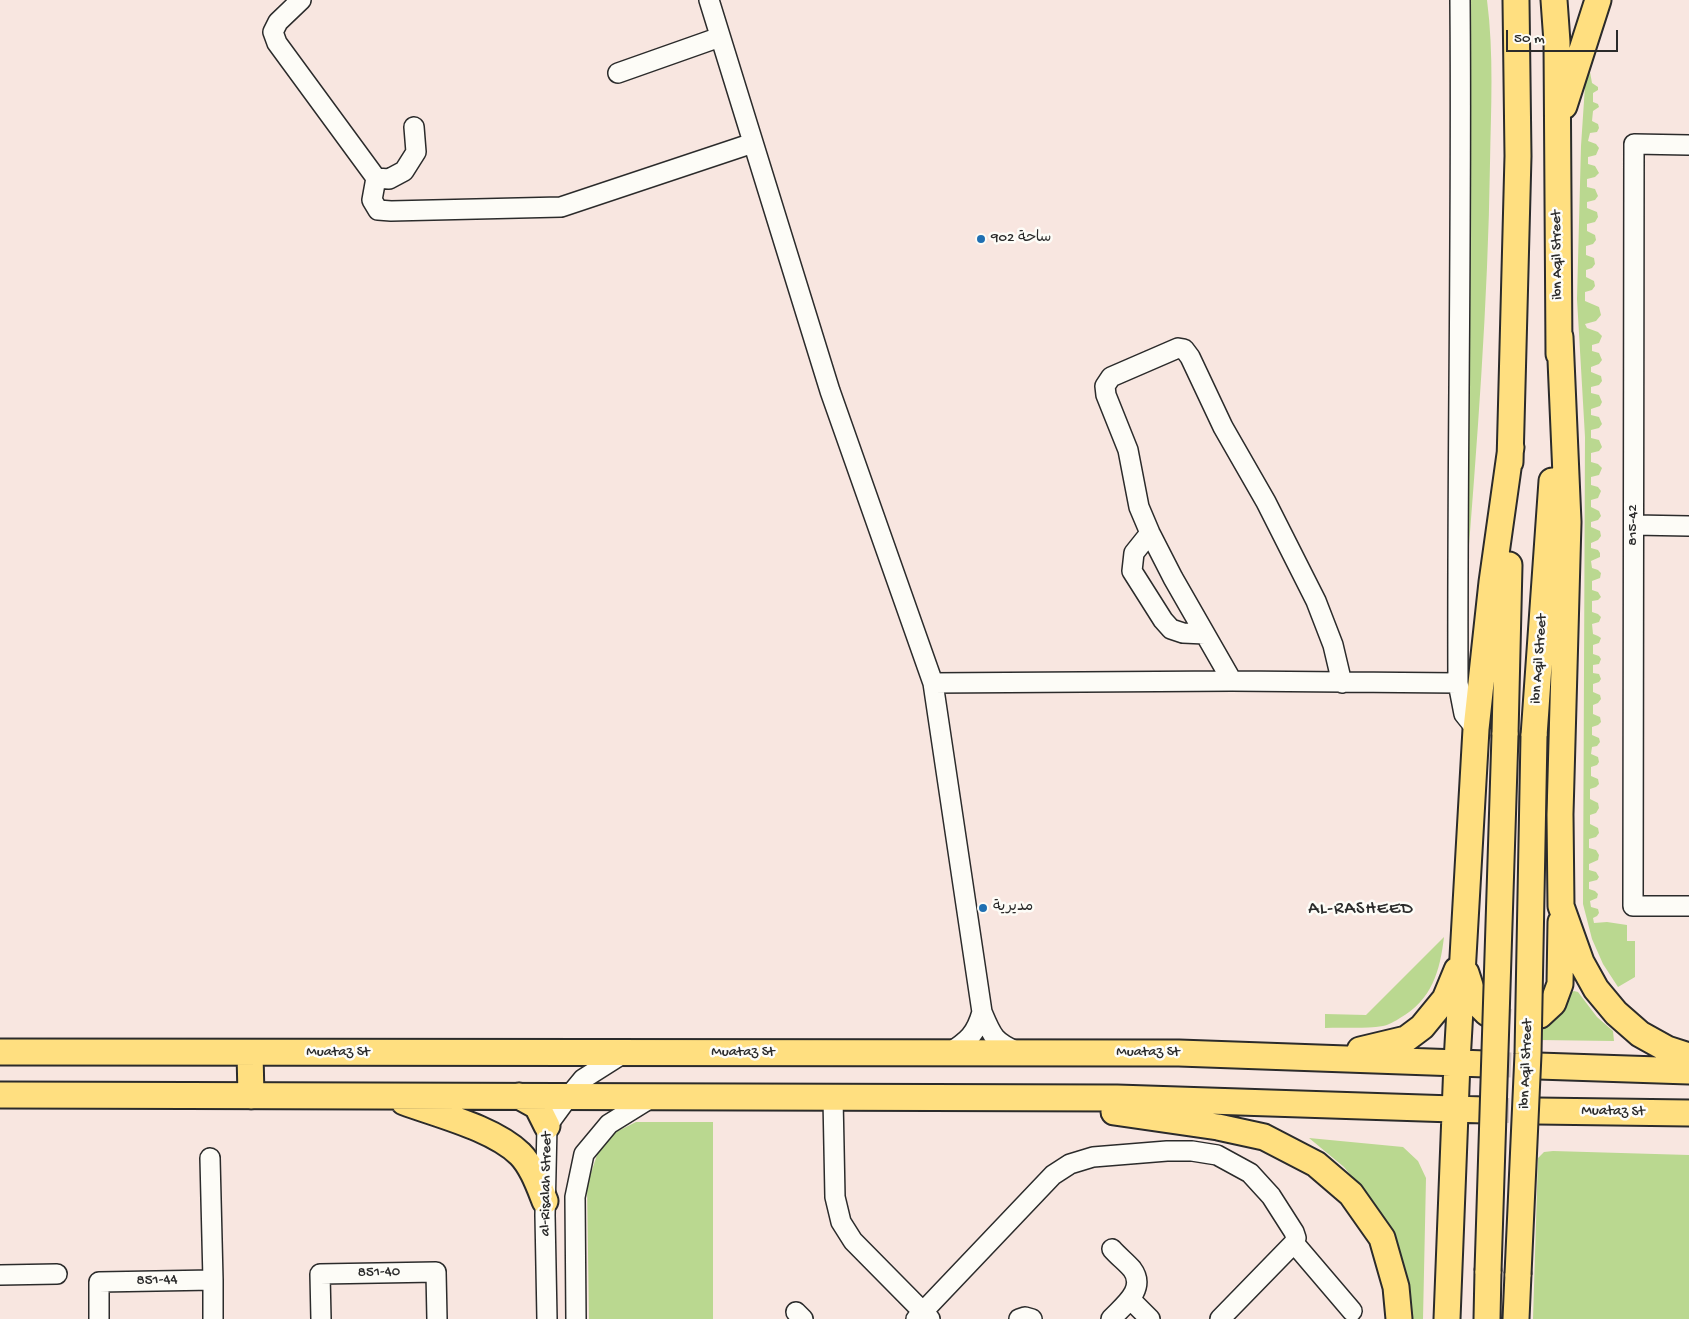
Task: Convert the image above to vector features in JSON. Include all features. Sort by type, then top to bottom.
[{"type":"main road","name":"ibn Aqil Street","points":[[1487,1319],[1505,735],[1518,156],[1516,0]]},
{"type":"main road","name":"ibn Aqil Street","points":[[1517,1316],[1528,1054],[1534,736],[1560,338],[1556,130],[1557,42],[1554,0]]},
{"type":"main road","points":[[1556,130],[1598,0]]},
{"type":"main road","points":[[1540,1015],[1553,1003],[1560,984],[1560,814],[1568,522],[1560,338]]},
{"type":"main road","points":[[1447,1319],[1457,1062],[1476,729],[1492,582],[1511,447]]},
{"type":"main road","points":[[1561,906],[1581,962],[1596,989],[1616,1013],[1640,1034],[1667,1049],[1689,1056]]},
{"type":"main road","points":[[1463,956],[1468,981],[1475,1001],[1487,1013]]},
{"type":"main road","points":[[1329,1058],[1406,1039],[1422,1027],[1445,999],[1463,956]]},
{"type":"main road","name":"Muataz St","points":[[0,1052],[1179,1053],[1486,1064]]},
{"type":"main road","points":[[250,1053],[251,1096]]},
{"type":"main road","points":[[1538,1066],[1689,1071]]},
{"type":"main road","points":[[0,1095],[1118,1098],[1484,1110]]},
{"type":"main road","points":[[388,1096],[472,1126],[496,1137],[521,1154],[535,1177],[545,1201]]},
{"type":"main road","points":[[519,1096],[537,1106],[547,1126]]},
{"type":"main road","points":[[1025,1098],[1218,1127],[1264,1138],[1316,1164],[1351,1194],[1382,1238],[1396,1287],[1399,1319]]},
{"type":"main road","name":"Muataz St","points":[[1537,1111],[1677,1113]]},
{"type":"main road","points":[[1677,1113],[1689,1122]]},
{"type":"street","points":[[301,0],[278,22],[274,32],[277,43],[376,178],[372,200],[378,210],[561,206],[753,143]]},
{"type":"street","points":[[709,0],[830,391],[933,683],[982,1012],[990,1030],[1001,1045],[1020,1053]]},
{"type":"street","points":[[1460,0],[1461,126],[1457,474],[1458,683],[1464,714],[1476,729]]},
{"type":"street","points":[[618,73],[720,37]]},
{"type":"street","points":[[376,178],[389,179],[404,171],[416,152],[414,126]]},
{"type":"street","name":"815-42","points":[[1689,145],[1634,144],[1633,906],[1689,906]]},
{"type":"street","points":[[1232,681],[1150,534],[1139,507],[1128,450],[1106,395],[1105,386],[1111,377],[1178,348],[1184,349],[1190,357],[1223,427],[1266,502],[1316,601],[1333,645],[1342,682]]},
{"type":"street","points":[[1634,526],[1689,526]]},
{"type":"street","points":[[1150,534],[1134,553],[1132,571],[1163,620],[1171,629],[1183,633],[1206,634]]},
{"type":"street","points":[[933,683],[1232,681],[1458,683]]},
{"type":"street","points":[[949,1053],[966,1042],[978,1025],[982,1012]]},
{"type":"street","name":"al-Risalah Street","points":[[547,1319],[545,1201],[547,1126],[583,1080],[624,1053]]},
{"type":"street","name":"al-Risalah Street","points":[[576,1319],[575,1197],[584,1154],[609,1124],[652,1098]]},
{"type":"street","points":[[833,1098],[835,1197],[841,1222],[853,1241],[923,1317],[1053,1175],[1070,1164],[1093,1157],[1167,1151],[1192,1151],[1217,1156],[1250,1172],[1271,1196],[1296,1238],[1294,1243],[1220,1319]]},
{"type":"street","points":[[210,1158],[214,1319]]},
{"type":"street","points":[[1294,1243],[1352,1312]]},
{"type":"street","points":[[1111,1319],[1136,1290],[1137,1280],[1133,1270],[1112,1249]]},
{"type":"street","name":"851-40","points":[[321,1319],[320,1274],[436,1272],[437,1319]]},
{"type":"street","points":[[0,1275],[58,1274]]},
{"type":"street","name":"851-44","points":[[100,1319],[99,1282],[213,1280]]},
{"type":"street","points":[[1130,1299],[1150,1319]]},
{"type":"street","points":[[1020,1319],[1025,1316],[1032,1319]]},
{"type":"green space","points":[[1467,0],[1487,0],[1492,82],[1484,321],[1466,584]]},
{"type":"green space","points":[[1586,71],[1590,72],[1592,83],[1598,87],[1598,90],[1593,93],[1593,102],[1598,104],[1599,107],[1593,111],[1592,121],[1598,124],[1599,128],[1597,132],[1590,133],[1588,141],[1596,144],[1599,148],[1596,155],[1588,157],[1588,164],[1595,166],[1599,173],[1595,177],[1587,179],[1587,187],[1595,189],[1598,196],[1595,200],[1587,202],[1587,208],[1597,212],[1598,217],[1595,222],[1587,224],[1587,231],[1595,235],[1596,240],[1593,244],[1586,246],[1586,255],[1594,258],[1595,264],[1592,268],[1586,270],[1586,277],[1594,281],[1595,286],[1592,290],[1585,292],[1585,301],[1599,307],[1601,315],[1596,321],[1585,324],[1587,328],[1598,332],[1602,336],[1599,343],[1592,345],[1592,351],[1599,353],[1602,360],[1599,364],[1591,367],[1591,372],[1601,376],[1602,381],[1599,385],[1591,387],[1591,393],[1599,395],[1602,402],[1600,406],[1591,409],[1591,415],[1599,417],[1602,424],[1599,428],[1591,430],[1591,438],[1599,440],[1602,447],[1599,451],[1591,453],[1591,462],[1598,464],[1602,468],[1599,475],[1591,477],[1591,485],[1598,487],[1601,491],[1598,498],[1591,500],[1591,507],[1599,511],[1601,516],[1598,520],[1591,522],[1591,527],[1600,531],[1601,536],[1598,540],[1591,543],[1591,548],[1598,550],[1600,557],[1591,561],[1592,568],[1601,573],[1600,578],[1592,581],[1592,590],[1598,592],[1601,597],[1598,600],[1592,601],[1592,612],[1601,617],[1599,622],[1592,624],[1593,634],[1601,638],[1599,643],[1593,645],[1593,654],[1601,659],[1599,664],[1593,665],[1593,673],[1599,674],[1601,679],[1593,684],[1593,692],[1600,695],[1601,699],[1593,705],[1593,714],[1600,717],[1601,722],[1592,727],[1592,735],[1599,738],[1600,742],[1597,746],[1592,747],[1591,754],[1598,757],[1599,762],[1597,765],[1591,767],[1591,776],[1598,779],[1599,784],[1590,789],[1590,799],[1598,803],[1599,808],[1596,813],[1590,815],[1590,824],[1598,828],[1599,833],[1596,837],[1589,839],[1589,848],[1596,850],[1599,855],[1598,860],[1589,864],[1589,870],[1596,872],[1599,877],[1597,880],[1589,882],[1589,889],[1598,894],[1597,898],[1590,901],[1591,907],[1598,909],[1599,913],[1593,918],[1594,923],[1607,922],[1627,925],[1627,941],[1635,941],[1635,977],[1618,987],[1603,964],[1592,939],[1583,904],[1585,437],[1577,299],[1581,146]]},
{"type":"green space","points":[[1444,937],[1437,973],[1427,993],[1411,1011],[1394,1022],[1383,1026],[1325,1028],[1325,1014],[1366,1015]]},
{"type":"green space","points":[[1578,992],[1597,1017],[1613,1031],[1614,1041],[1539,1040],[1539,1029],[1555,1019],[1565,1005],[1570,993]]},
{"type":"green space","points":[[636,1122],[713,1122],[713,1319],[589,1319],[587,1185],[599,1149],[616,1132]]},
{"type":"green space","points":[[1309,1138],[1403,1147],[1418,1161],[1426,1178],[1423,1319],[1408,1319],[1382,1216],[1344,1167]]},
{"type":"green space","points":[[1544,1152],[1689,1155],[1689,1319],[1533,1319],[1538,1158]]},
{"type":"tunnel","points":[[1487,1013],[1513,1022],[1540,1015]]},
{"type":"tunnel","points":[[1486,1064],[1538,1066]]},
{"type":"tunnel","points":[[1484,1110],[1537,1111]]},
{"type":"place","name":"ساحة 902","points":[[981,239]]},
{"type":"place","name":"مديرية","points":[[983,908]]},
{"type":"district","name":"AL-RASHEED","points":[[1361,910]]}]
